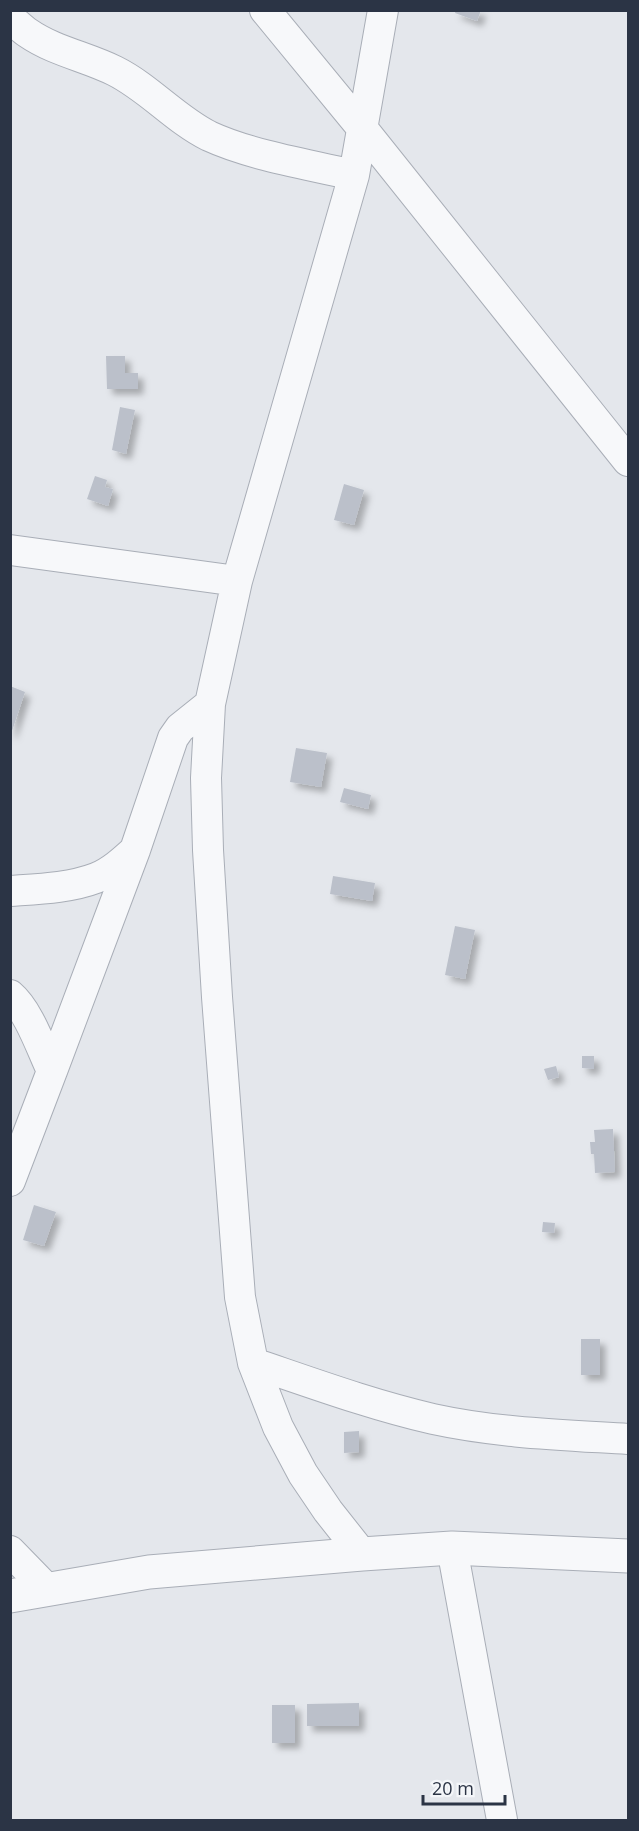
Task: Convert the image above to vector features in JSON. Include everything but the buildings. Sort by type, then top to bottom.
[{"type":"street","points":[[265,10],[628,461]]},
{"type":"street","points":[[362,1554],[328,1511],[298,1466],[278,1427],[254,1363],[240,1297],[218,1009],[207,790],[210,704],[237,581],[354,175],[383,10]]},
{"type":"street","points":[[10,18],[27,33],[44,42],[117,72],[209,136],[290,160],[354,175]]},
{"type":"street","points":[[10,550],[237,581]]},
{"type":"street","points":[[10,1181],[135,850],[173,738],[180,728],[210,704]]},
{"type":"street","points":[[10,891],[72,884],[97,878],[118,866],[135,850]]},
{"type":"street","points":[[10,995],[18,1001],[52,1071]]},
{"type":"street","points":[[254,1363],[351,1396],[433,1419],[514,1432],[628,1439]]},
{"type":"street","points":[[452,1548],[502,1821]]},
{"type":"street","points":[[10,1596],[149,1572],[452,1548],[628,1556]]},
{"type":"street","points":[[10,1551],[48,1590]]}]
